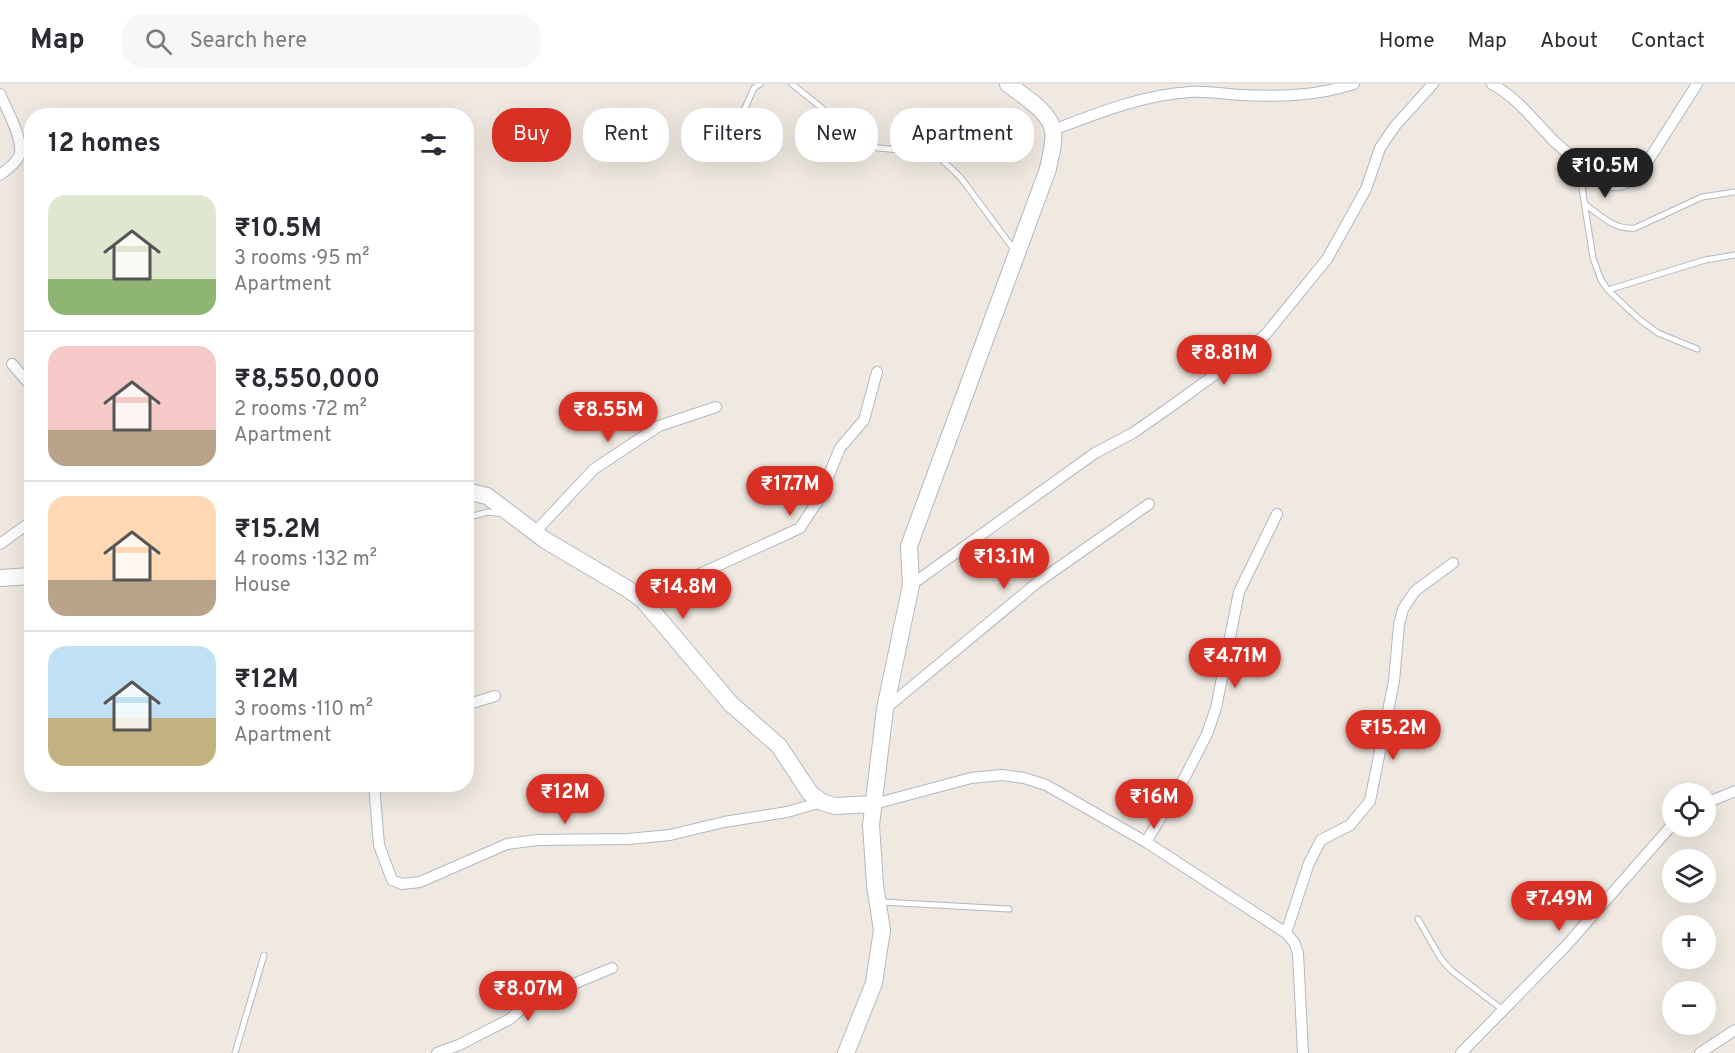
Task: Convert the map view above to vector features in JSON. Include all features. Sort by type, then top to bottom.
[{"type":"street","points":[[846,1053],[874,982],[882,930],[871,825],[885,709],[911,585],[909,546],[1048,169],[1053,130],[1046,115],[1009,84]]},
{"type":"street","points":[[1053,130],[1123,104],[1160,95],[1193,92],[1294,97],[1330,92],[1354,84]]},
{"type":"street","points":[[911,585],[1095,453],[1134,433],[1228,366],[1266,334],[1327,260],[1366,189],[1380,148],[1395,126],[1433,84]]},
{"type":"street","points":[[1492,84],[1519,103],[1554,141],[1601,181],[1618,186],[1631,181],[1641,172],[1697,84]]},
{"type":"street","points":[[0,94],[16,129],[21,148],[20,156],[0,175]]},
{"type":"street","points":[[12,364],[24,378]]},
{"type":"street","points":[[643,600],[800,528],[819,499],[840,448],[864,420],[877,372]]},
{"type":"street","points":[[535,532],[594,469],[659,426],[716,407]]},
{"type":"street","points":[[474,493],[487,496],[545,540],[643,600],[731,704],[779,746],[810,793],[822,802],[835,806],[874,804],[971,778],[1002,775],[1046,785],[1146,842],[1286,933],[1294,942],[1298,953],[1303,1053]]},
{"type":"street","points":[[885,709],[1038,582],[1149,504]]},
{"type":"street","points":[[1146,842],[1186,775],[1206,734],[1216,708],[1239,592],[1277,514]]},
{"type":"street","points":[[0,544],[24,527]]},
{"type":"street","points":[[1286,933],[1314,852],[1321,840],[1350,825],[1370,801],[1394,681],[1399,625],[1403,609],[1415,591],[1453,563]]},
{"type":"street","points":[[0,578],[24,576]]},
{"type":"street","points":[[474,703],[495,696]]},
{"type":"street","points":[[1716,799],[1735,791]]},
{"type":"street","points":[[375,792],[379,845],[392,880],[402,884],[420,882],[507,844],[537,840],[670,836],[724,822],[787,812],[822,802]]},
{"type":"street","points":[[1461,1053],[1564,947],[1662,836]]},
{"type":"street","points":[[437,1053],[459,1045],[510,1019],[537,999],[612,968]]},
{"type":"street","points":[[1700,1053],[1735,1030]]},
{"type":"lane","points":[[745,108],[754,88],[760,84]]},
{"type":"lane","points":[[792,84],[858,137],[878,148],[922,152],[940,158],[961,178],[1016,252]]},
{"type":"lane","points":[[1578,161],[1593,258],[1601,280],[1626,308],[1658,333],[1697,349]]},
{"type":"lane","points":[[1586,205],[1613,225],[1629,229],[1650,222],[1702,197],[1735,192]]},
{"type":"lane","points":[[1608,290],[1697,262],[1735,255]]},
{"type":"lane","points":[[474,516],[488,512],[513,516]]},
{"type":"lane","points":[[878,902],[1009,909]]},
{"type":"lane","points":[[1418,919],[1442,959],[1452,971],[1503,1010]]},
{"type":"lane","points":[[235,1053],[264,955]]}]
